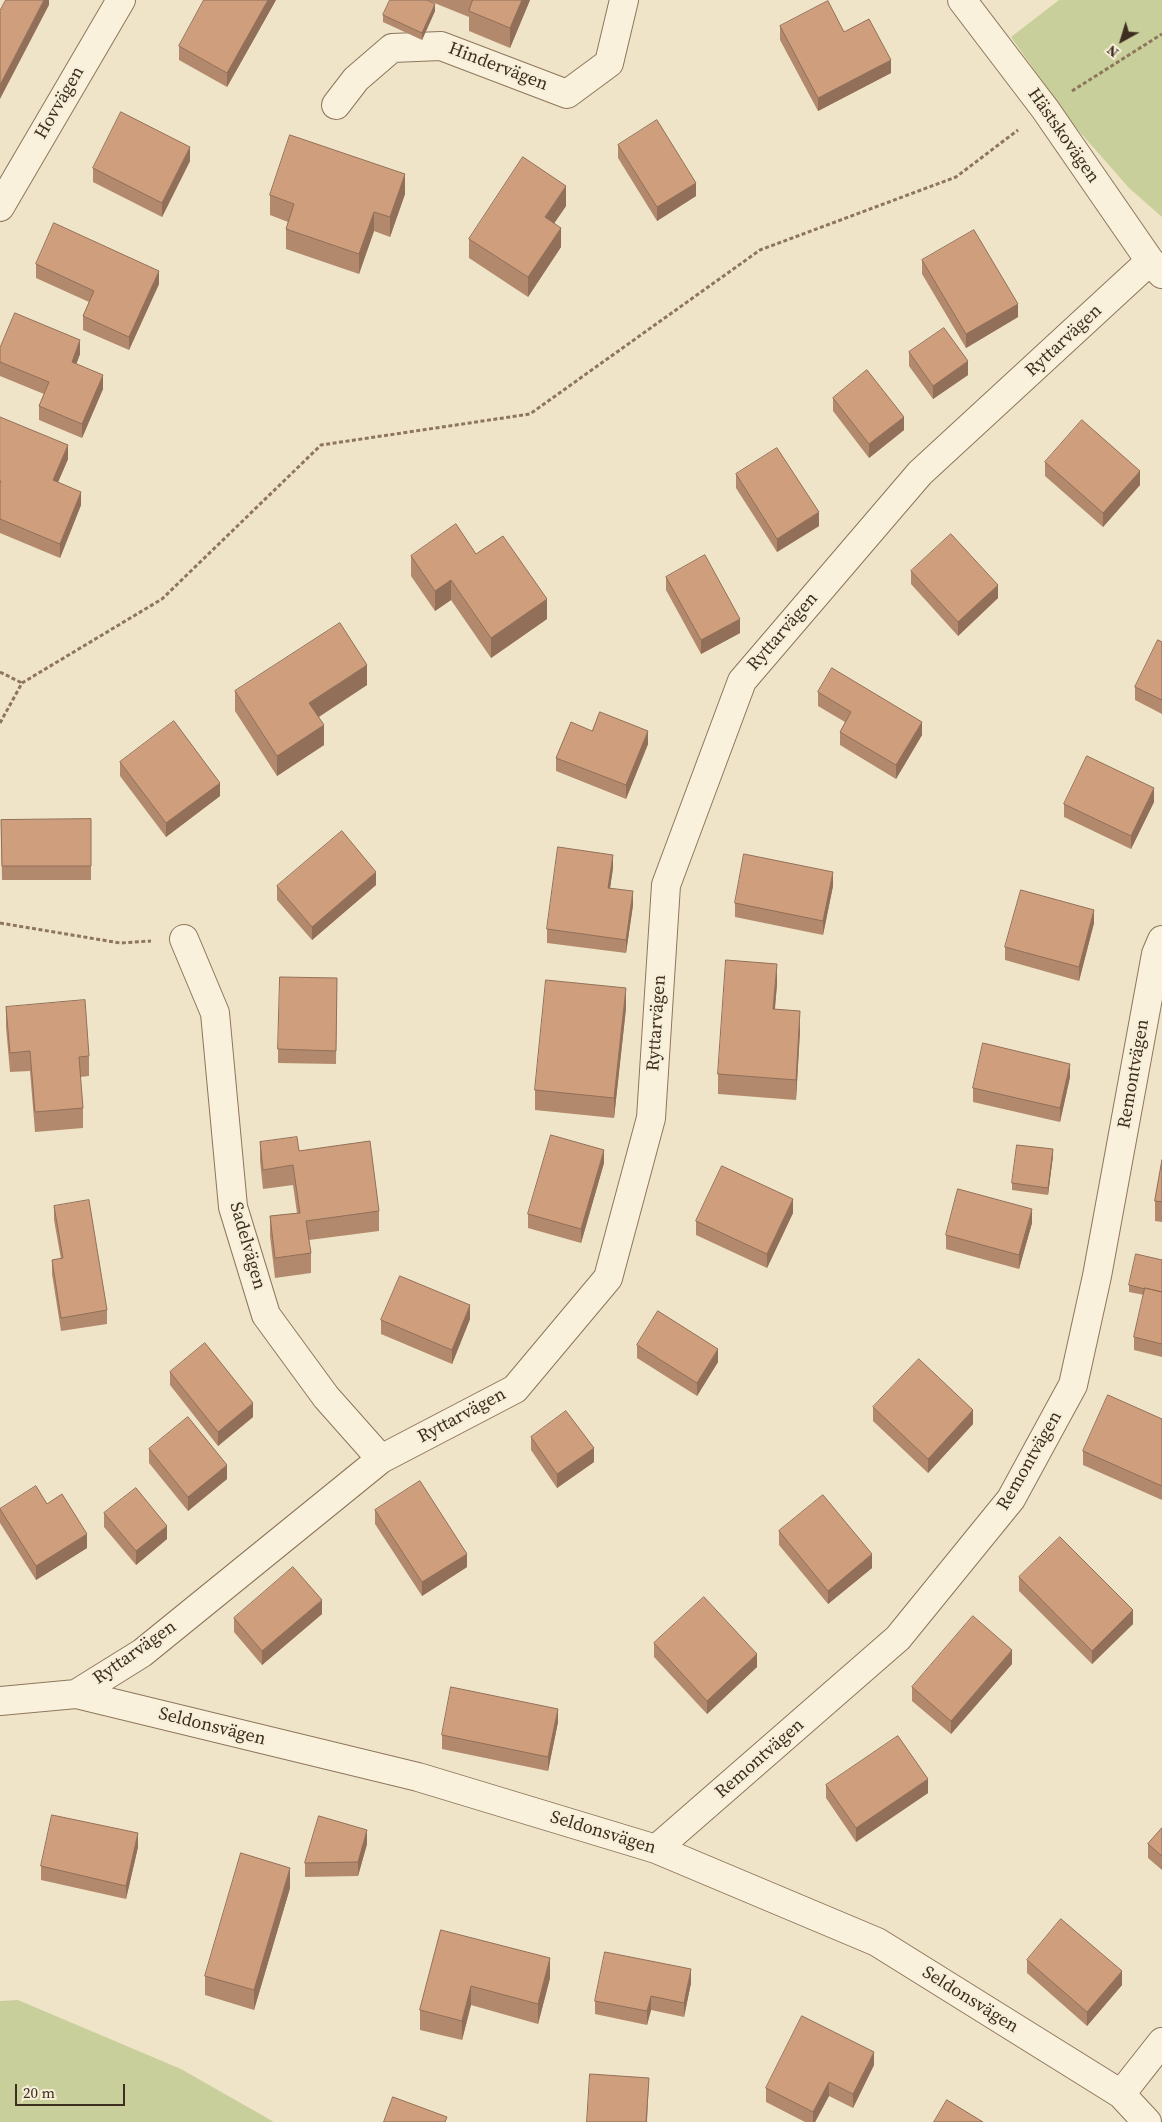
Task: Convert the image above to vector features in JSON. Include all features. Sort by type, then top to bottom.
[{"type":"street","name":"Hovvägen","points":[[0,207],[121,0]]},
{"type":"street","name":"Hindervägen","points":[[336,105],[356,79],[392,48],[441,46],[567,94],[609,63],[624,0]]},
{"type":"street","name":"Hästskovägen","points":[[962,0],[1045,109],[1156,268]]},
{"type":"street","name":"Ryttarvägen","points":[[76,1694],[142,1653],[381,1459],[515,1389],[608,1278],[650,1118],[666,885],[742,680],[920,473],[1156,268]]},
{"type":"street","name":"Sadelvägen","points":[[184,939],[215,1013],[233,1207],[266,1315],[326,1397],[381,1459]]},
{"type":"street","name":"Remontvägen","points":[[656,1849],[898,1638],[1011,1499],[1074,1385],[1098,1276],[1156,954],[1162,940]]},
{"type":"street","name":"Seldonsvägen","points":[[0,1701],[76,1694],[418,1777],[656,1849],[877,1942],[1121,2094],[1147,2122]]},
{"type":"street","points":[[1121,2094],[1162,2042]]},
{"type":"path","points":[[0,723],[22,684],[162,599],[321,445],[530,414],[760,250],[956,177],[1045,109],[1162,34]]},
{"type":"path","points":[[0,672],[22,684]]},
{"type":"path","points":[[0,923],[120,943],[184,939]]},
{"type":"green space","points":[[1059,0],[1162,0],[1162,217],[1129,188],[1071,122],[1011,37]]},
{"type":"green space","points":[[18,2000],[181,2069],[274,2122],[0,2122],[0,2001]]},
{"type":"building","points":[[6,0],[44,0],[0,85],[0,11]]},
{"type":"building","points":[[204,0],[268,0],[227,73],[179,46]]},
{"type":"building","points":[[390,0],[427,0],[435,4],[422,33],[383,15]]},
{"type":"building","points":[[473,0],[522,0],[510,28],[469,11]]},
{"type":"building","points":[[828,1],[844,32],[869,19],[891,60],[818,98],[780,26]]},
{"type":"building","points":[[121,112],[190,147],[162,203],[93,168]]},
{"type":"building","points":[[657,120],[696,183],[657,207],[618,145]]},
{"type":"building","points":[[290,135],[405,174],[390,217],[374,212],[359,254],[286,229],[294,204],[270,195]]},
{"type":"building","points":[[523,157],[566,186],[545,217],[561,228],[528,277],[469,239]]},
{"type":"building","points":[[54,223],[159,271],[129,337],[83,316],[94,291],[36,264]]},
{"type":"building","points":[[974,230],[1018,304],[966,334],[922,260]]},
{"type":"building","points":[[15,313],[80,340],[72,362],[103,375],[82,424],[39,406],[49,382],[0,362],[0,348]]},
{"type":"building","points":[[944,328],[968,361],[933,386],[909,352]]},
{"type":"building","points":[[867,370],[904,417],[869,444],[833,398]]},
{"type":"building","points":[[0,417],[68,445],[53,480],[81,492],[60,544],[0,519]]},
{"type":"building","points":[[1082,420],[1140,471],[1103,513],[1045,462]]},
{"type":"building","points":[[777,448],[819,512],[777,539],[736,474]]},
{"type":"building","points":[[456,524],[476,554],[503,536],[547,599],[491,638],[451,580],[435,591],[411,556]]},
{"type":"building","points":[[951,534],[998,585],[958,622],[911,571]]},
{"type":"building","points":[[705,555],[740,619],[701,640],[666,577]]},
{"type":"building","points":[[340,623],[367,665],[309,703],[324,725],[277,756],[235,691]]},
{"type":"building","points":[[1158,640],[1162,642],[1162,700],[1135,687]]},
{"type":"building","points":[[832,668],[922,722],[896,765],[840,732],[851,712],[818,692]]},
{"type":"building","points":[[600,712],[648,731],[626,785],[556,758],[571,722],[592,731]]},
{"type":"building","points":[[174,721],[220,783],[166,823],[120,762]]},
{"type":"building","points":[[1087,756],[1154,788],[1131,836],[1064,804]]},
{"type":"building","points":[[91,819],[91,866],[2,866],[1,820]]},
{"type":"building","points":[[342,831],[376,872],[312,927],[277,886]]},
{"type":"building","points":[[558,847],[613,855],[608,888],[633,891],[626,940],[547,929]]},
{"type":"building","points":[[744,854],[833,872],[823,921],[735,903]]},
{"type":"building","points":[[1021,890],[1094,910],[1079,967],[1005,947]]},
{"type":"building","points":[[726,960],[777,964],[773,1009],[800,1011],[796,1080],[718,1074]]},
{"type":"building","points":[[280,977],[337,978],[336,1051],[278,1049]]},
{"type":"building","points":[[546,980],[626,988],[614,1098],[535,1090]]},
{"type":"building","points":[[85,1000],[89,1056],[79,1057],[83,1108],[35,1112],[30,1051],[10,1053],[6,1007]]},
{"type":"building","points":[[983,1043],[1070,1064],[1060,1108],[973,1088]]},
{"type":"building","points":[[551,1135],[604,1150],[581,1229],[528,1214]]},
{"type":"building","points":[[297,1137],[299,1151],[370,1141],[379,1211],[306,1221],[311,1253],[275,1258],[270,1216],[300,1213],[293,1165],[263,1170],[260,1142]]},
{"type":"building","points":[[1017,1145],[1053,1149],[1048,1188],[1012,1183]]},
{"type":"building","points":[[1162,1160],[1162,1202],[1155,1201]]},
{"type":"building","points":[[722,1166],[793,1199],[767,1254],[696,1221]]},
{"type":"building","points":[[958,1189],[1032,1209],[1019,1255],[946,1235]]},
{"type":"building","points":[[89,1200],[107,1310],[61,1318],[52,1260],[63,1258],[54,1206]]},
{"type":"building","points":[[1136,1254],[1162,1260],[1162,1292],[1129,1285]]},
{"type":"building","points":[[400,1276],[470,1305],[452,1350],[381,1320]]},
{"type":"building","points":[[1145,1288],[1162,1292],[1162,1344],[1134,1337]]},
{"type":"building","points":[[658,1311],[718,1349],[697,1383],[637,1345]]},
{"type":"building","points":[[205,1343],[253,1403],[218,1432],[170,1372]]},
{"type":"building","points":[[919,1359],[973,1410],[928,1459],[873,1407]]},
{"type":"building","points":[[1108,1395],[1162,1419],[1162,1486],[1083,1451]]},
{"type":"building","points":[[566,1411],[594,1448],[557,1474],[531,1437]]},
{"type":"building","points":[[188,1417],[227,1465],[188,1497],[149,1449]]},
{"type":"building","points":[[420,1481],[467,1554],[422,1582],[375,1510]]},
{"type":"building","points":[[36,1486],[47,1504],[62,1494],[87,1534],[36,1566],[0,1509]]},
{"type":"building","points":[[136,1488],[167,1526],[136,1551],[104,1513]]},
{"type":"building","points":[[823,1495],[872,1554],[828,1591],[779,1531]]},
{"type":"building","points":[[1060,1537],[1133,1610],[1092,1651],[1019,1577]]},
{"type":"building","points":[[293,1567],[322,1600],[262,1651],[234,1618]]},
{"type":"building","points":[[704,1597],[757,1654],[707,1701],[654,1643]]},
{"type":"building","points":[[973,1616],[1012,1650],[951,1721],[912,1687]]},
{"type":"building","points":[[451,1687],[558,1709],[548,1757],[442,1735]]},
{"type":"building","points":[[898,1736],[928,1779],[856,1828],[826,1785]]},
{"type":"building","points":[[52,1815],[138,1833],[126,1886],[41,1866]]},
{"type":"building","points":[[319,1816],[367,1830],[358,1862],[305,1863]]},
{"type":"building","points":[[1162,1828],[1162,1856],[1148,1844]]},
{"type":"building","points":[[241,1853],[290,1868],[254,1990],[205,1976]]},
{"type":"building","points":[[1061,1919],[1122,1971],[1087,2012],[1027,1960]]},
{"type":"building","points":[[441,1930],[550,1958],[538,2004],[471,1986],[462,2021],[420,2010]]},
{"type":"building","points":[[605,1952],[691,1969],[684,2003],[651,1996],[647,2011],[595,2001]]},
{"type":"building","points":[[802,2016],[874,2052],[853,2094],[829,2082],[813,2112],[766,2088]]},
{"type":"building","points":[[590,2074],[649,2078],[646,2122],[587,2122]]},
{"type":"building","points":[[393,2097],[447,2117],[445,2122],[384,2122]]},
{"type":"building","points":[[947,2100],[983,2122],[934,2122]]}]
